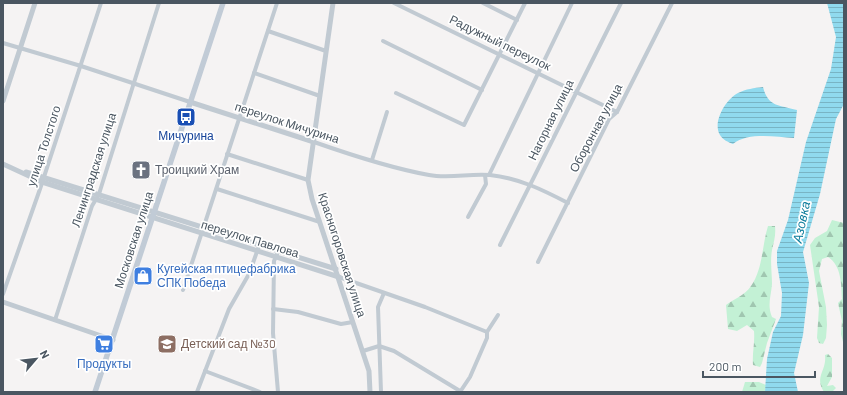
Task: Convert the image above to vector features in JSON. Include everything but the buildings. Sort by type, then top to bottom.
[{"type":"main road","name":"Московская улица","points":[[95,392],[223,3]]},
{"type":"street","points":[[3,100],[35,3]]},
{"type":"street","name":"улица Толстого","points":[[3,294],[43,179],[101,3]]},
{"type":"street","name":"Ленинградская улица","points":[[55,320],[95,199],[99,194],[132,83],[159,3]]},
{"type":"street","points":[[183,290],[196,246],[202,234],[217,189],[277,3]]},
{"type":"street","name":"Красногоровская улица","points":[[332,3],[308,180],[312,199],[369,371],[370,392]]},
{"type":"street","name":"Радужный переулок","points":[[394,3],[539,72],[617,112]]},
{"type":"street","points":[[482,3],[517,20]]},
{"type":"street","points":[[396,93],[464,125],[525,3]]},
{"type":"street","points":[[468,217],[486,184],[487,175],[572,3]]},
{"type":"street","name":"Нагорная улица","points":[[500,245],[621,3]]},
{"type":"street","name":"Оборонная улица","points":[[538,262],[609,119],[617,112],[672,3]]},
{"type":"street","points":[[268,31],[326,51]]},
{"type":"street","points":[[383,41],[482,90]]},
{"type":"street","name":"переулок Мичурина","points":[[3,42],[372,160],[430,175],[449,177],[487,175],[510,178],[530,185],[568,203]]},
{"type":"street","points":[[254,73],[320,96]]},
{"type":"street","points":[[372,160],[387,112]]},
{"type":"street","points":[[228,154],[308,180]]},
{"type":"street","name":"переулок Павлова","points":[[5,165],[95,199],[202,234],[336,269]]},
{"type":"street","name":"переулок Павлова","points":[[43,179],[99,194],[204,228],[258,249]]},
{"type":"street","points":[[217,189],[320,222]]},
{"type":"street","points":[[197,392],[229,308],[249,274],[258,249]]},
{"type":"street","points":[[277,254],[274,261],[273,333],[278,392]]},
{"type":"street","name":"переулок Павлова","points":[[277,254],[425,307],[487,332]]},
{"type":"street","name":"Красногоровская улица","points":[[382,392],[378,307],[384,293]]},
{"type":"street","points":[[3,302],[113,340]]},
{"type":"street","points":[[273,309],[298,312],[341,324],[353,322]]},
{"type":"street","points":[[363,351],[379,346],[412,361],[460,391],[470,377],[479,357],[487,332],[498,315]]},
{"type":"street","points":[[205,371],[260,392]]},
{"type":"green space","points":[[832,220],[844,223],[844,346],[841,334],[842,321],[838,303],[842,299],[840,276],[836,265],[828,257],[822,259],[819,271],[826,307],[826,338],[823,344],[819,343],[817,338],[819,307],[810,245],[815,238],[827,231]]},
{"type":"green space","points":[[768,226],[775,226],[775,235],[771,254],[772,284],[770,305],[772,317],[776,319],[760,367],[753,365],[754,331],[747,325],[737,331],[728,329],[726,305],[746,292],[755,279],[760,265]]},
{"type":"green space","points":[[828,354],[832,358],[832,377],[827,386],[833,385],[836,388],[832,392],[824,392],[821,386],[820,377],[825,361],[825,355]]},
{"type":"green space","points":[[745,382],[759,382],[766,385],[765,392],[742,392]]},
{"type":"water","name":"Азовка","points":[[827,3],[844,3],[844,104],[836,119],[820,194],[803,252],[809,283],[803,335],[794,373],[798,392],[765,392],[767,359],[773,332],[781,316],[782,293],[777,264],[777,251],[788,220],[806,142],[831,69],[836,37]]},
{"type":"water","points":[[763,87],[765,94],[771,102],[797,110],[794,138],[762,136],[746,138],[733,144],[724,140],[718,130],[718,124],[725,105],[738,93],[753,88]]},
{"type":"place","name":"Мичурина","points":[[186,117]]},
{"type":"place","name":"Троицкий Храм","points":[[141,170]]},
{"type":"place","name":"Кугейская птицефабрика СПК Победа","points":[[143,276]]},
{"type":"place","name":"Продукты","points":[[104,344]]},
{"type":"place","name":"Детский сад №30","points":[[167,344]]}]
